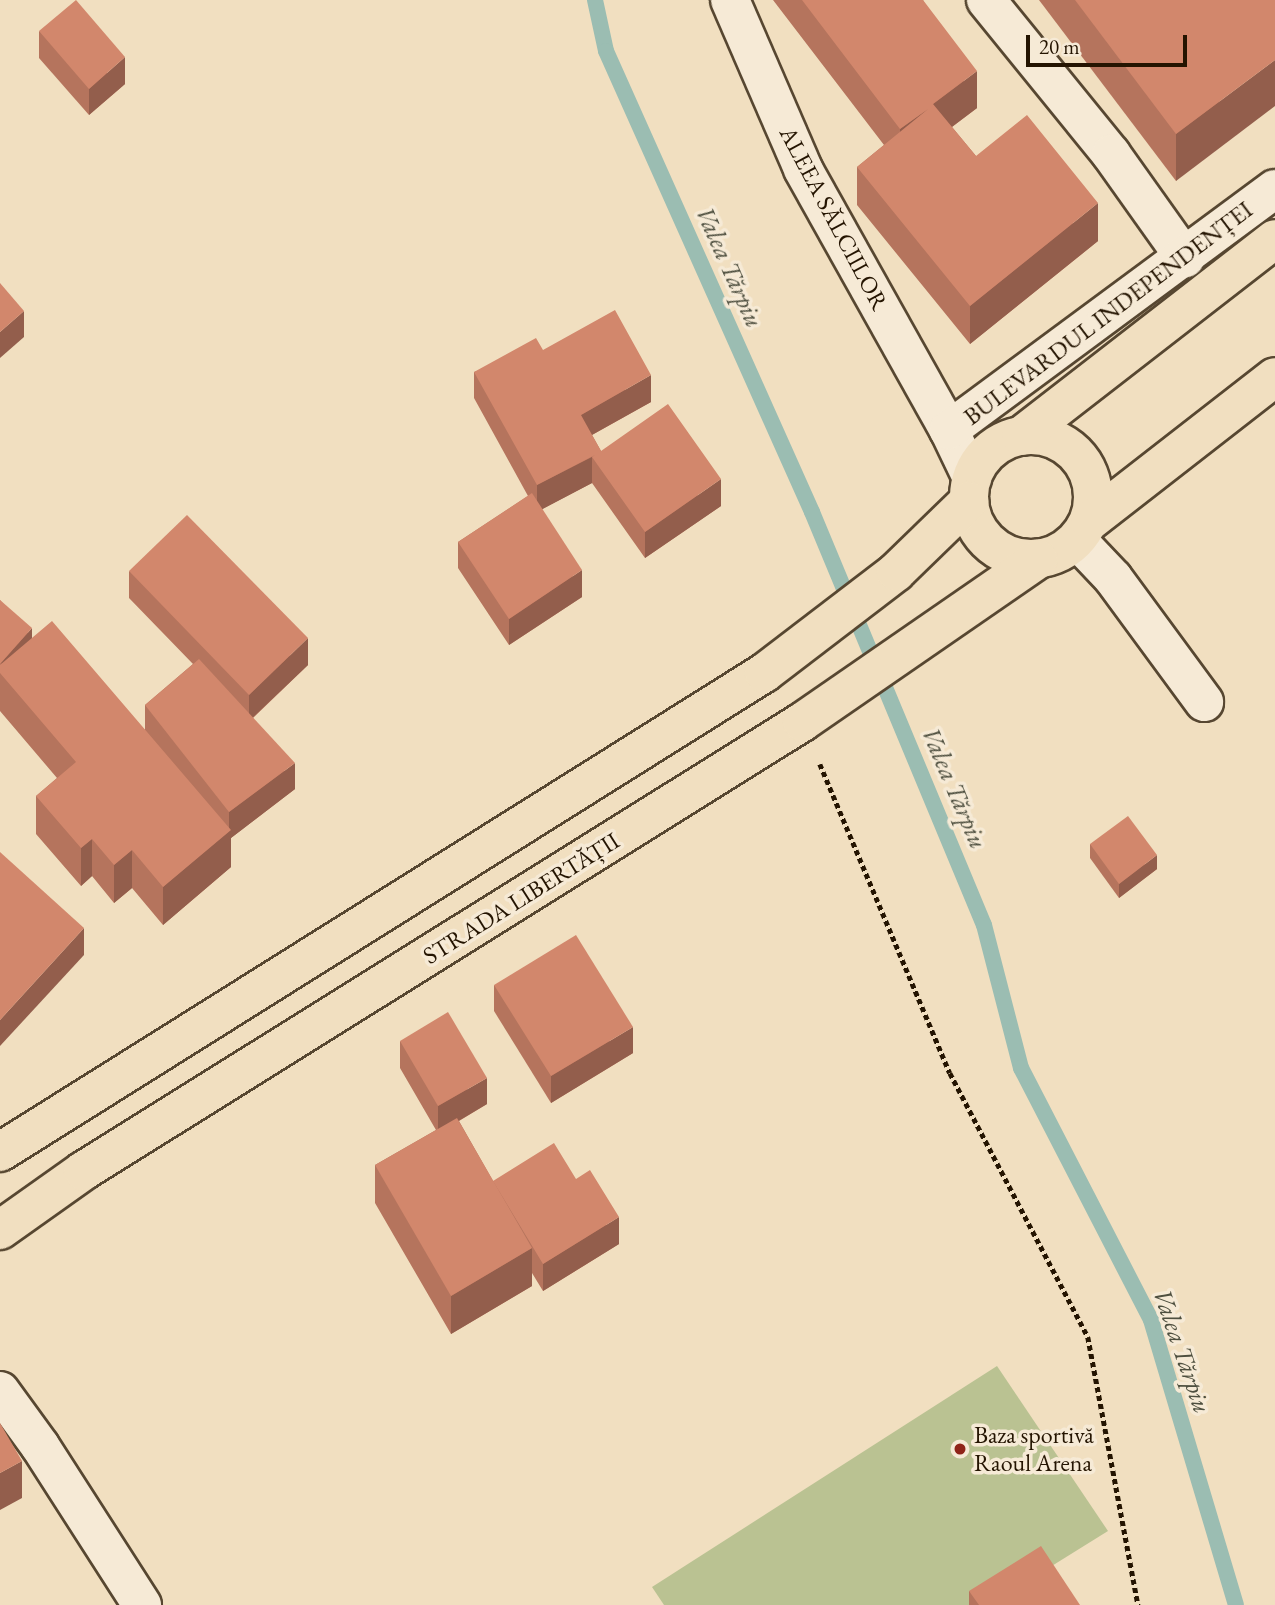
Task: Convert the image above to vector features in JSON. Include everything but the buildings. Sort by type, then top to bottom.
[{"type":"main road","name":"BULEVARDUL INDEPENDENȚEI","points":[[1021,436],[1275,239]]},
{"type":"main road","points":[[1038,559],[1060,553],[1083,530],[1275,377]]},
{"type":"main road","name":"BULEVARDUL INDEPENDENȚEI","points":[[1038,559],[1011,557],[988,542],[975,524],[970,490],[982,458],[1000,443],[1021,436],[1043,436],[1064,444],[1080,458],[1091,478],[1094,499],[1083,530]]},
{"type":"main road","points":[[0,1152],[764,673],[897,572],[970,490]]},
{"type":"main road","name":"STRADA LIBERTĂȚII","points":[[0,1230],[83,1171],[802,722],[1038,559]]},
{"type":"street","name":"ALEEA SĂLCIILOR","points":[[730,0],[803,169],[949,430]]},
{"type":"street","points":[[986,0],[1111,154],[1185,258]]},
{"type":"street","name":"BULEVARDUL INDEPENDENȚEI","points":[[970,490],[949,430],[1275,189]]},
{"type":"street","points":[[1083,530],[1113,578],[1204,702]]},
{"type":"street","points":[[0,1391],[40,1446],[142,1605]]},
{"type":"path","points":[[802,722],[950,1073],[1088,1337],[1138,1605]]},
{"type":"green space","name":"Baza sportivă Raoul Arena","points":[[997,1366],[1108,1531],[989,1605],[664,1605],[652,1587]]},
{"type":"waterway","name":"Valea Tărpiu","points":[[595,0],[606,51],[812,512],[984,925],[1021,1068],[1151,1320],[1236,1605]]},
{"type":"place","name":"Baza sportivă Raoul Arena","points":[[960,1449]]}]
